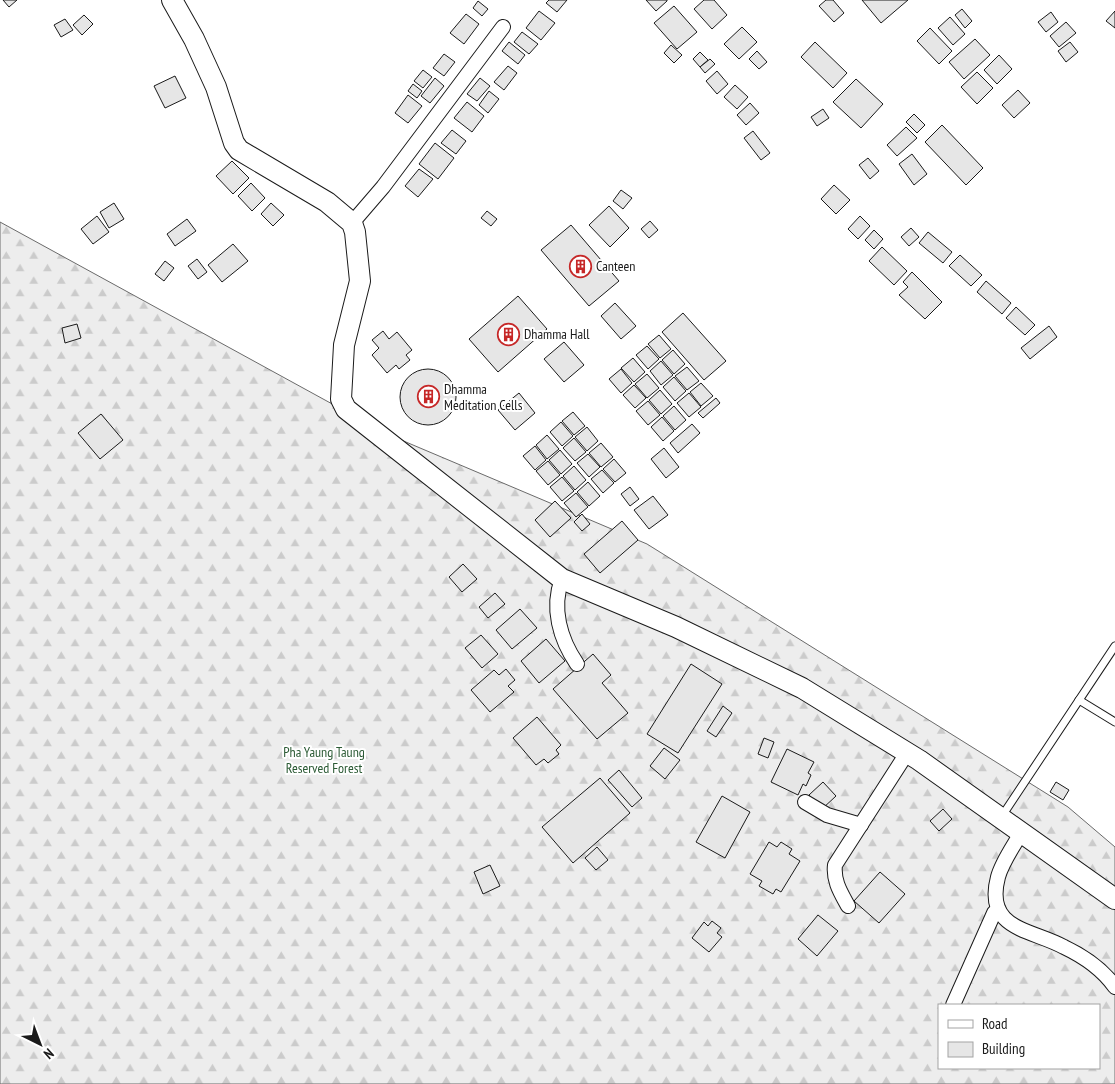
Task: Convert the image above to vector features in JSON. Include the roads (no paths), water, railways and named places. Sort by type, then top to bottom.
[{"type":"street","points":[[172,0],[194,39],[216,87],[234,144],[239,150],[327,202],[352,223],[355,232],[360,281],[344,345],[341,398],[346,409],[562,579],[676,627],[802,688],[907,753],[1115,900]]},
{"type":"street","points":[[352,223],[383,187],[503,26]]},
{"type":"street","points":[[562,579],[556,596],[557,615],[570,654],[577,664]]},
{"type":"street","points":[[848,906],[836,884],[834,865],[907,753]]},
{"type":"street","points":[[804,802],[826,815],[861,825]]},
{"type":"street","points":[[1021,833],[998,875],[996,899],[998,909],[1011,926],[1064,946],[1109,978],[1115,986]]},
{"type":"street","points":[[953,1004],[994,913],[998,909]]},
{"type":"lane","points":[[1001,818],[1115,646]]},
{"type":"lane","points":[[1079,700],[1115,722]]},
{"type":"place","name":"Canteen","points":[[580,266]]},
{"type":"place","name":"Dhamma Hall","points":[[508,334]]},
{"type":"place","name":"Dhamma Meditation Cells","points":[[428,397]]},
{"type":"park label","name":"Pha Yaung Taung Reserved Forest","points":[[324,760]]}]
